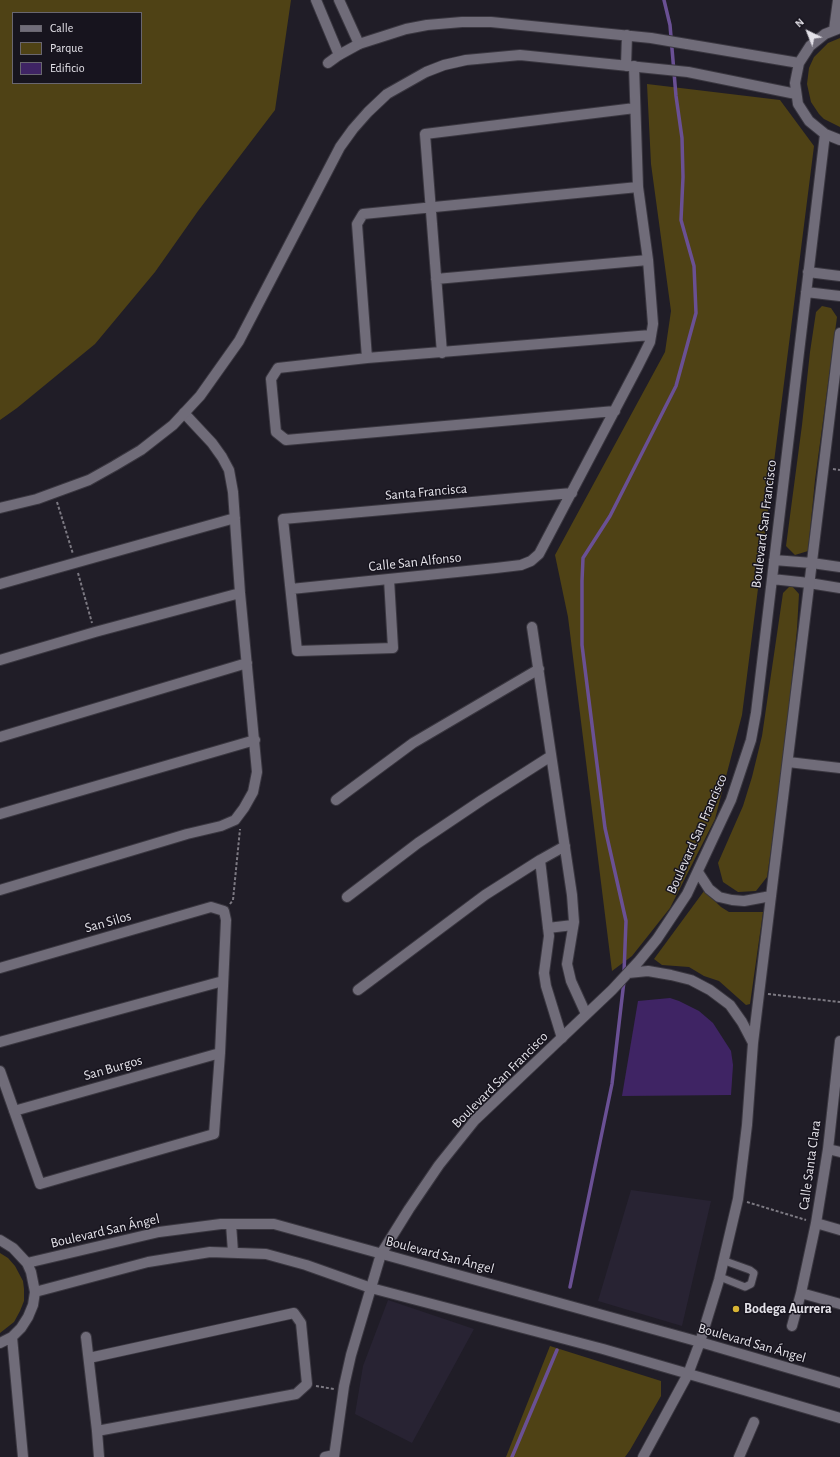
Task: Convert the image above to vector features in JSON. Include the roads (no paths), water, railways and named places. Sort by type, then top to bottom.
[{"type":"street","points":[[316,0],[339,55]]},
{"type":"street","points":[[339,0],[359,44]]},
{"type":"street","points":[[838,0],[837,29],[825,34],[810,46],[799,63],[795,83],[798,104],[809,121],[825,134],[840,140]]},
{"type":"street","points":[[328,63],[359,44],[406,29],[427,25],[462,22],[491,22],[627,35],[799,63]]},
{"type":"street","points":[[572,493],[650,342],[653,324],[648,260],[638,187],[634,108],[627,35]]},
{"type":"street","points":[[0,508],[60,491],[89,480],[141,450],[184,413],[200,396],[238,341],[340,147],[368,112],[387,94],[426,72],[444,65],[466,60],[520,55],[688,72],[796,94]]},
{"type":"street","points":[[442,353],[425,134],[634,108]]},
{"type":"street","name":"Boulevard San Francisco","points":[[331,1456],[351,1355],[381,1254],[439,1165],[475,1120],[612,990],[639,961],[675,914],[688,894],[731,800],[751,740],[756,713],[825,134]]},
{"type":"street","points":[[367,358],[357,224],[363,214],[430,206],[638,187]]},
{"type":"street","points":[[436,279],[648,260]]},
{"type":"street","points":[[808,272],[840,276]]},
{"type":"street","points":[[806,292],[840,296]]},
{"type":"street","points":[[643,1457],[688,1374],[700,1342],[720,1277],[738,1199],[753,1043],[840,333]]},
{"type":"street","points":[[615,411],[286,440],[276,432],[271,379],[278,368],[367,358],[651,335]]},
{"type":"street","points":[[0,890],[187,834],[221,826],[236,820],[253,792],[257,772],[255,740],[240,593],[234,492],[229,470],[222,457],[212,443],[184,413]]},
{"type":"street","name":"Santa Francisca","points":[[290,589],[283,519],[572,493]]},
{"type":"street","name":"Calle San Alfonso","points":[[290,589],[521,565],[531,561],[539,554],[572,493]]},
{"type":"street","points":[[0,584],[235,518]]},
{"type":"street","points":[[774,560],[840,567]]},
{"type":"street","points":[[290,589],[297,651],[393,648],[389,579]]},
{"type":"street","points":[[772,579],[840,588]]},
{"type":"street","points":[[0,660],[95,632],[240,593]]},
{"type":"street","points":[[532,627],[572,895],[573,925],[567,964],[571,981],[586,1014]]},
{"type":"street","points":[[0,737],[247,664]]},
{"type":"street","points":[[336,800],[413,743],[539,669]]},
{"type":"street","points":[[0,814],[255,740]]},
{"type":"street","points":[[347,897],[418,842],[551,756]]},
{"type":"street","points":[[788,762],[840,768]]},
{"type":"street","points":[[358,990],[485,894],[565,846]]},
{"type":"street","points":[[540,860],[549,936],[544,973],[546,986],[562,1038]]},
{"type":"street","points":[[698,872],[709,889],[719,897],[744,901],[771,896]]},
{"type":"street","name":"San Silos","points":[[0,968],[211,907],[224,911],[226,920],[223,981]]},
{"type":"street","points":[[548,928],[573,925]]},
{"type":"street","points":[[628,973],[648,971],[671,975],[691,980],[710,990],[730,1005],[742,1022],[753,1043]]},
{"type":"street","points":[[0,1042],[223,981],[220,1053],[214,1134],[40,1184],[0,1071]]},
{"type":"street","name":"Calle Santa Clara","points":[[792,1326],[801,1293],[816,1223],[838,1076],[840,1041]]},
{"type":"street","name":"San Burgos","points":[[14,1111],[220,1053]]},
{"type":"street","points":[[828,1149],[840,1152]]},
{"type":"street","points":[[816,1223],[840,1230]]},
{"type":"street","name":"Boulevard San Ángel","points":[[27,1263],[159,1232],[221,1224],[274,1224],[700,1342],[840,1384]]},
{"type":"street","points":[[231,1224],[233,1252]]},
{"type":"street","points":[[0,1240],[13,1248],[27,1263],[31,1272],[35,1292],[33,1305],[21,1328],[12,1337],[0,1343]]},
{"type":"street","points":[[35,1292],[148,1262],[210,1252],[266,1254],[371,1288],[603,1349],[840,1418]]},
{"type":"street","points":[[801,1293],[840,1304]]},
{"type":"street","points":[[89,1358],[294,1313],[301,1323],[307,1384],[296,1394],[97,1431]]},
{"type":"street","points":[[12,1337],[23,1457]]},
{"type":"street","points":[[86,1337],[99,1457]]},
{"type":"street","points":[[739,1457],[754,1422]]},
{"type":"lane","points":[[720,1277],[745,1286],[751,1284],[754,1274],[750,1270],[724,1261]]},
{"type":"waterway","points":[[624,973],[626,921],[605,828],[582,645],[582,581],[583,558],[610,516],[676,386],[696,313],[694,266],[681,220],[683,177],[682,138],[676,96],[670,25],[664,0]]},
{"type":"waterway","points":[[570,1287],[612,1084],[624,981]]},
{"type":"waterway","points":[[512,1457],[557,1350]]},
{"type":"place","name":"Bodega Aurrera","points":[[736,1309]]}]
